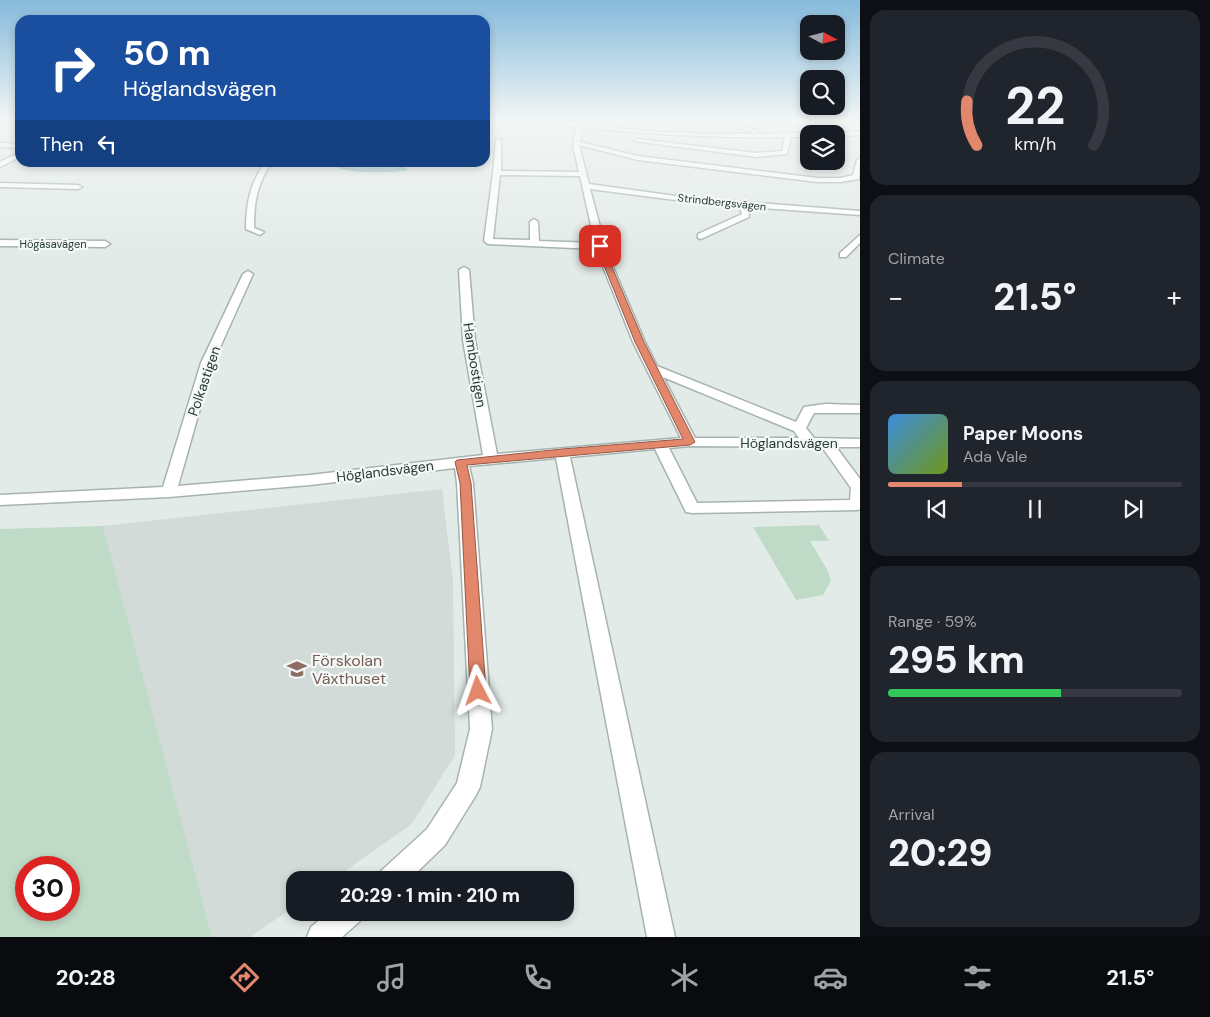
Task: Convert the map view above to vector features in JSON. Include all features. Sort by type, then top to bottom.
[{"type":"street","points":[[497,163],[488,241],[600,246]]},
{"type":"street","points":[[581,163],[600,246],[652,368],[690,442]]},
{"type":"street","points":[[687,163],[792,173],[818,180],[856,177],[859,163]]},
{"type":"street","points":[[260,232],[250,228],[250,198],[260,174],[265,167]]},
{"type":"street","points":[[497,172],[583,174]]},
{"type":"street","points":[[0,185],[78,187]]},
{"type":"street","name":"Strindbergsvägen","points":[[585,186],[683,199],[860,213]]},
{"type":"street","points":[[701,236],[746,215],[743,204]]},
{"type":"street","points":[[534,222],[535,243]]},
{"type":"street","points":[[843,255],[860,238]]},
{"type":"street","name":"Högåsavägen","points":[[0,243],[105,244]]},
{"type":"street","name":"Hambostigen","points":[[464,270],[469,340],[491,459]]},
{"type":"street","name":"Polkastigen","points":[[169,492],[207,363],[248,274]]},
{"type":"street","points":[[652,368],[799,428],[810,443]]},
{"type":"street","points":[[799,428],[809,410],[860,408]]},
{"type":"street","name":"Höglandsvägen","points":[[0,500],[169,492],[310,480],[562,452],[661,446],[690,442],[860,443]]},
{"type":"street","points":[[661,446],[692,508],[859,505],[858,488],[826,443]]},
{"type":"street","points":[[562,452],[661,937]]},
{"type":"street","points":[[400,871],[436,837],[468,787],[481,729],[465,483],[461,462]]},
{"type":"street","points":[[321,937],[340,921]]},
{"type":"shaded area","name":"Förskolan Växthuset","points":[[442,489],[453,582],[455,755],[412,824],[345,871],[286,871],[286,912],[250,937],[212,937],[103,526]]},
{"type":"green space","points":[[819,525],[829,541],[810,541],[828,571],[831,581],[823,595],[796,600],[753,527]]},
{"type":"green space","points":[[103,526],[212,937],[0,937],[0,529]]},
{"type":"water","points":[[337,167],[402,167],[408,170],[360,172]]},
{"type":"place","name":"Förskolan Växthuset","points":[[297,669]]},
{"type":"route","points":[[478,691],[465,483],[461,462],[690,442],[639,342],[600,246]]}]
